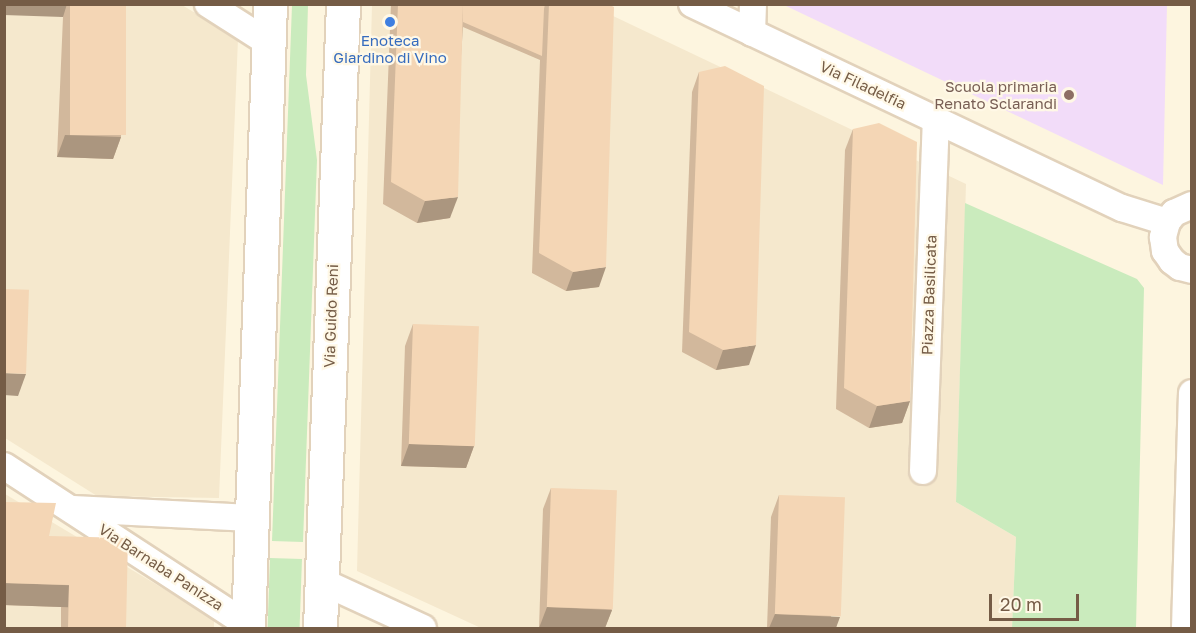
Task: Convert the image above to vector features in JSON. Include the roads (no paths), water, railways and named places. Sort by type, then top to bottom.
[{"type":"main road","points":[[248,627],[270,4]]},
{"type":"main road","name":"Via Guido Reni","points":[[320,628],[343,4]]},
{"type":"street","points":[[208,4],[269,43]]},
{"type":"street","name":"Via Filadelfia","points":[[692,4],[1122,208],[1167,222]]},
{"type":"street","points":[[752,33],[753,4]]},
{"type":"street","name":"Piazza Basilicata","points":[[922,471],[936,119]]},
{"type":"street","points":[[1191,205],[1174,213],[1167,222],[1163,237],[1165,251],[1180,267],[1191,270]]},
{"type":"street","points":[[1185,628],[1191,393]]},
{"type":"street","name":"Via Barnaba Panizza","points":[[4,466],[73,509],[248,627]]},
{"type":"street","name":"Via Barnaba Panizza","points":[[73,509],[251,518]]},
{"type":"street","points":[[321,581],[423,628]]},
{"type":"place","name":"Enoteca Giardino di Vino","points":[[390,22]]},
{"type":"place","name":"Scuola primaria Renato Sclarandi","points":[[1069,95]]}]
